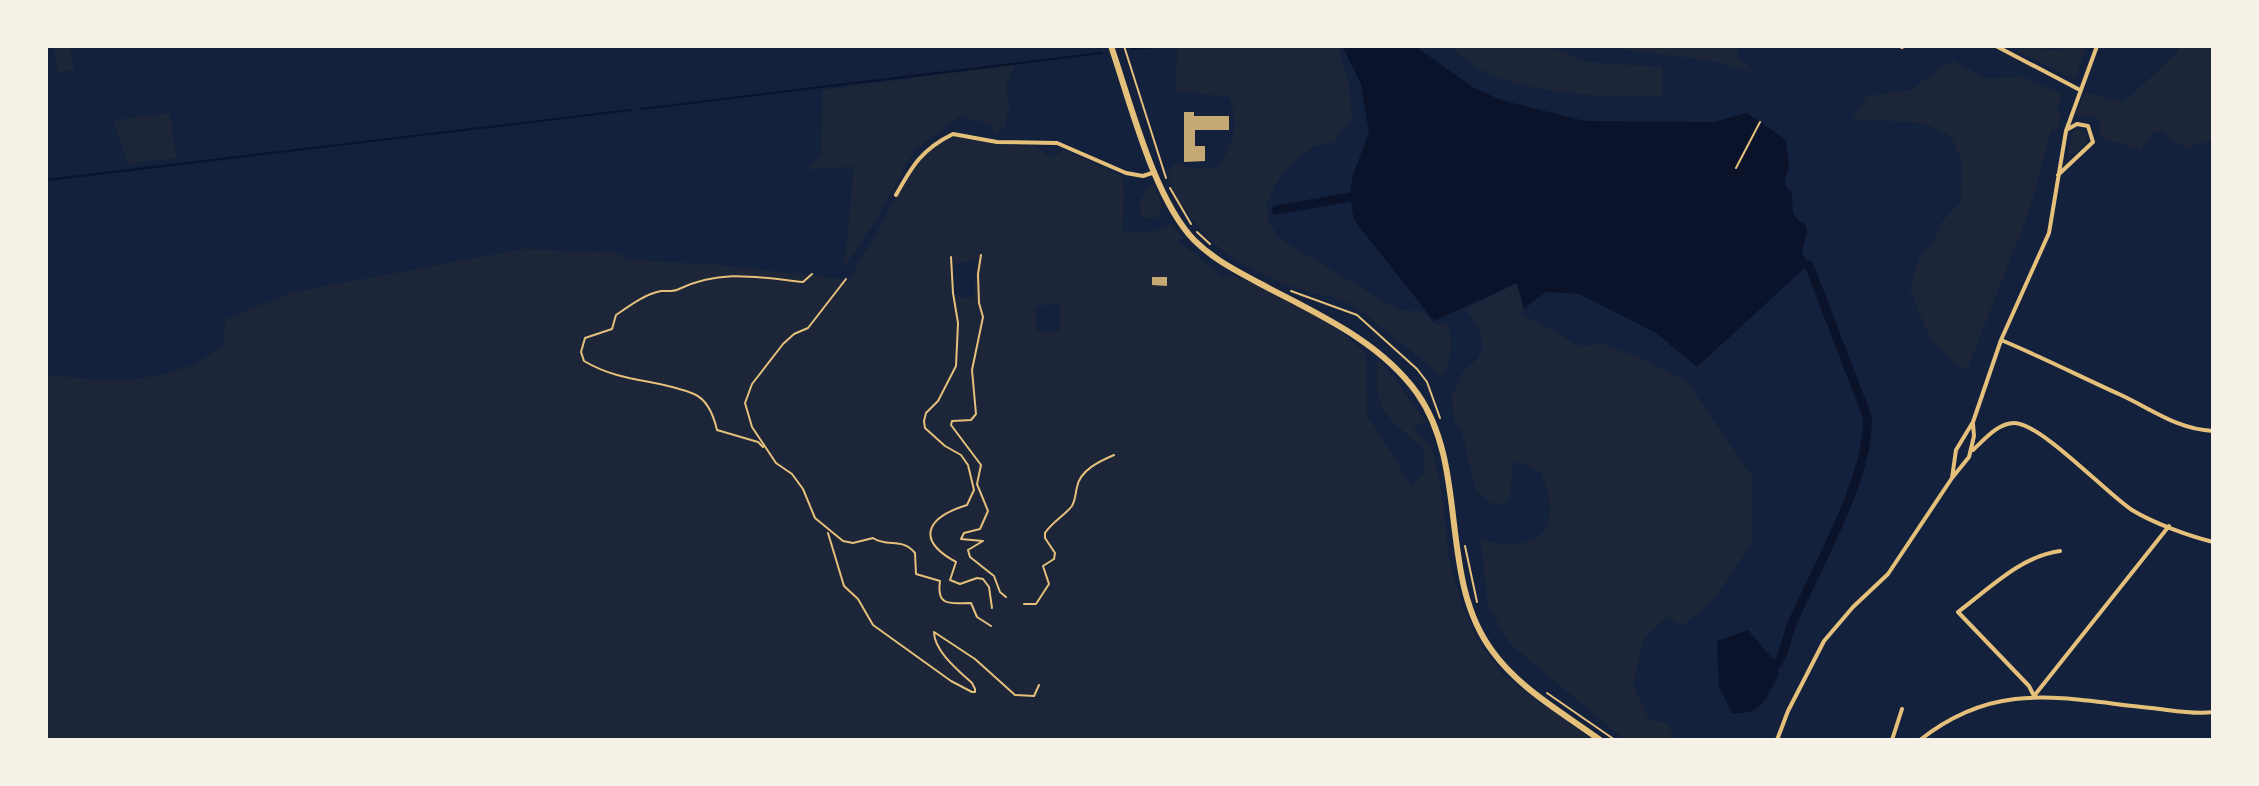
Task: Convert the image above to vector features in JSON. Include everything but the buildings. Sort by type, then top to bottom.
[{"type":"main road","points":[[1111,46],[1160,189],[1191,237],[1214,259],[1361,339],[1402,374],[1418,395],[1437,433],[1465,588],[1475,623],[1491,650],[1514,677],[1600,740]]},
{"type":"street","points":[[1996,46],[2080,90]]},
{"type":"street","points":[[1952,478],[1956,450],[1973,422],[2001,340],[2049,233],[2066,131],[2097,46]]},
{"type":"street","points":[[2058,175],[2093,142],[2090,129],[2085,125],[2077,124],[2066,131]]},
{"type":"street","points":[[896,195],[926,149],[953,134],[997,142],[1057,143],[1126,173],[1143,176],[1155,172]]},
{"type":"street","points":[[2001,340],[2124,396],[2163,419],[2191,430],[2213,431]]},
{"type":"street","points":[[1971,451],[1973,422]]},
{"type":"street","points":[[1777,740],[1798,690],[1824,641],[1853,607],[1888,574],[1971,451],[2008,424],[2025,425],[2085,469],[2134,512],[2213,542]]},
{"type":"street","points":[[2034,696],[2169,526]]},
{"type":"street","points":[[2034,696],[2029,686],[1958,612],[2030,559],[2060,551]]},
{"type":"street","points":[[1920,740],[1954,717],[1986,703],[2034,696],[2213,712]]},
{"type":"street","points":[[1892,740],[1902,709]]},
{"type":"path","points":[[1124,46],[1167,184],[1194,229],[1215,249]]},
{"type":"path","points":[[1736,168],[1760,122]]},
{"type":"path","points":[[981,255],[978,274],[983,317],[972,370],[976,414],[971,420],[952,421],[951,425],[981,465],[977,484],[979,495],[988,508],[980,529],[964,533],[961,539],[983,541],[968,550],[970,557],[994,576],[1000,592],[1006,597]]},
{"type":"path","points":[[951,257],[958,323],[956,366],[924,421],[925,428],[945,446],[961,455],[968,465],[974,490],[967,505],[935,519],[931,526],[932,535],[942,555],[956,562],[950,580],[960,584],[983,579],[989,587],[992,608]]},
{"type":"path","points":[[767,450],[758,442],[717,430],[714,414],[697,395],[601,371],[584,361],[581,352],[585,338],[612,329],[616,315],[649,295],[681,289],[686,283],[714,276],[752,276],[803,282],[812,274]]},
{"type":"path","points":[[846,279],[808,328],[794,334],[783,344],[748,392],[745,403],[752,427],[776,463],[792,474],[803,489],[815,518],[828,530],[847,542],[873,538],[881,544],[899,542],[907,545],[915,553],[916,574],[940,581],[939,596],[943,601],[971,603],[977,617],[991,626]]},
{"type":"path","points":[[1280,285],[1357,315],[1417,369],[1427,382],[1440,420]]},
{"type":"path","points":[[1024,604],[1036,604],[1049,584],[1043,566],[1054,559],[1055,553],[1045,533],[1069,510],[1075,500],[1077,484],[1084,474],[1098,462],[1114,455]]},
{"type":"path","points":[[828,530],[844,586],[858,599],[873,625],[892,641],[972,692],[975,689],[972,683],[944,655],[934,632],[975,659],[1015,695],[1031,697],[1039,685]]},
{"type":"path","points":[[1463,537],[1479,608]]},
{"type":"path","points":[[1542,690],[1615,740]]},
{"type":"shaded area","points":[[54,46],[70,46],[74,70],[58,72]]},
{"type":"shaded area","points":[[1177,46],[1337,46],[1349,83],[1352,118],[1334,142],[1312,147],[1282,173],[1266,204],[1268,220],[1279,238],[1399,310],[1423,311],[1437,326],[1448,323],[1451,351],[1441,377],[1354,306],[1290,286],[1256,271],[1225,252],[1198,227],[1175,194],[1167,174],[1174,163],[1186,167],[1216,168],[1231,143],[1234,116],[1229,97],[1176,91]]},
{"type":"shaded area","points":[[1342,46],[1415,46],[1474,88],[1501,100],[1585,121],[1713,122],[1747,113],[1786,140],[1789,168],[1786,187],[1792,192],[1795,215],[1805,224],[1807,231],[1802,252],[1809,264],[1697,367],[1656,333],[1579,294],[1546,292],[1524,309],[1517,283],[1434,321],[1354,220],[1350,197],[1352,178],[1369,132],[1361,84]]},
{"type":"shaded area","points":[[1452,46],[1509,46],[1511,49],[1547,46],[1588,62],[1662,67],[1662,96],[1581,94],[1520,84],[1469,63]]},
{"type":"shaded area","points":[[1599,46],[1738,46],[1738,57],[1759,75],[1713,61]]},
{"type":"shaded area","points":[[2065,46],[2087,46],[2075,79],[2016,51],[2032,47],[2059,51]]},
{"type":"shaded area","points":[[2180,46],[2213,46],[2213,139],[2186,148],[2164,132],[2152,132],[2141,150],[2100,137],[2100,124],[2095,117],[2076,114],[2085,92],[2123,103],[2177,53]]},
{"type":"shaded area","points":[[1953,60],[1985,78],[2024,77],[2062,94],[2057,110],[2062,115],[2056,132],[2052,129],[2028,214],[1967,370],[1953,363],[1930,339],[1910,290],[1919,258],[1933,241],[1941,223],[1961,201],[1962,162],[1951,136],[1924,123],[1851,119],[1867,96],[1910,90]]},
{"type":"shaded area","points":[[1015,65],[1006,87],[1010,106],[1004,128],[993,136],[993,125],[960,116],[913,152],[882,210],[844,268],[854,166],[806,170],[821,156],[822,90]]},
{"type":"shaded area","points":[[170,113],[176,158],[128,164],[113,120]]},
{"type":"shaded area","points":[[2077,129],[2087,133],[2087,142],[2066,161],[2073,132]]},
{"type":"shaded area","points":[[954,136],[998,144],[1037,146],[1051,159],[1063,150],[1122,176],[1122,229],[1126,233],[1153,231],[1172,224],[1183,238],[1178,241],[1226,279],[1225,274],[1282,296],[1336,329],[1366,354],[1367,415],[1412,486],[1424,473],[1423,448],[1385,412],[1377,391],[1378,360],[1426,421],[1412,429],[1432,449],[1442,493],[1449,558],[1463,608],[1477,639],[1503,675],[1592,740],[46,740],[46,375],[117,379],[160,375],[181,369],[224,345],[225,319],[294,292],[523,249],[620,253],[628,260],[712,264],[849,280],[914,167],[927,151]],"holes":[[[978,260],[973,298],[952,297],[954,264]],[[1060,304],[1060,331],[1037,332],[1035,306]]]},
{"type":"shaded area","points":[[1154,186],[1163,208],[1157,218],[1148,219],[1141,216],[1140,201],[1148,187]]},
{"type":"shaded area","points":[[1518,283],[1524,309],[1521,313],[1581,347],[1601,343],[1650,362],[1688,383],[1752,476],[1752,543],[1717,596],[1683,626],[1666,617],[1644,638],[1633,685],[1649,720],[1667,723],[1675,740],[1625,740],[1511,645],[1488,606],[1481,539],[1518,544],[1532,540],[1542,533],[1550,508],[1540,472],[1517,461],[1512,464],[1511,492],[1505,503],[1492,504],[1476,491],[1462,432],[1454,422],[1452,395],[1462,373],[1477,359],[1483,347],[1479,328],[1465,309]]},
{"type":"shaded area","points":[[1748,630],[1773,659],[1779,674],[1767,697],[1757,708],[1732,713],[1719,687],[1717,641]]},
{"type":"waterway","points":[[1132,49],[1164,46]]},
{"type":"waterway","points":[[641,109],[1102,53]]},
{"type":"waterway","points":[[46,180],[631,110]]},
{"type":"waterway","points":[[1276,210],[1350,197]]},
{"type":"waterway","points":[[1775,666],[1840,522],[1866,439],[1867,416],[1809,265]]}]
